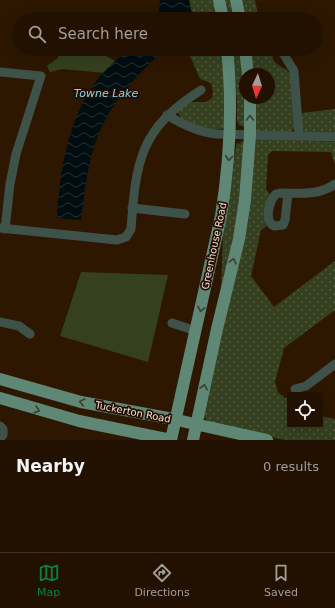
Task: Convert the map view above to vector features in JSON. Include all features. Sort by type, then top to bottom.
[{"type":"main road","points":[[219,0],[222,12]]},
{"type":"main road","points":[[236,0],[239,12]]},
{"type":"main road","name":"Greenhouse Road","points":[[171,440],[221,216],[231,134],[228,56]]},
{"type":"main road","points":[[246,56],[247,68]]},
{"type":"main road","name":"Greenhouse Road","points":[[193,440],[217,329],[239,239],[245,200],[250,135],[250,104]]},
{"type":"main road","name":"Tuckerton Road","points":[[0,379],[81,402],[176,420],[196,426],[267,440]]},
{"type":"main road","name":"Tuckerton Road","points":[[0,398],[79,421],[171,440]]},
{"type":"street","points":[[286,56],[294,71],[299,136]]},
{"type":"street","points":[[0,72],[41,76],[16,154],[3,228],[117,240],[126,237],[131,229],[132,208],[138,166],[152,133],[167,115],[201,90]]},
{"type":"street","points":[[167,115],[184,125],[204,132],[250,135],[335,137]]},
{"type":"street","points":[[288,193],[317,193],[326,191],[335,184]]},
{"type":"street","points":[[132,208],[185,214]]},
{"type":"street","points":[[0,322],[19,326],[30,334]]},
{"type":"street","points":[[172,323],[196,330]]},
{"type":"street","points":[[295,389],[306,386],[335,364]]},
{"type":"street","points":[[0,426],[3,429],[3,434],[0,438]]},
{"type":"green space","points":[[189,0],[215,0],[218,12],[192,12]]},
{"type":"green space","points":[[223,0],[255,0],[258,12],[225,12]]},
{"type":"green space","points":[[58,56],[106,56],[115,61],[104,73],[63,69],[50,72],[47,66],[58,58]]},
{"type":"green space","points":[[190,56],[224,56],[226,127],[221,129],[207,129],[191,124],[180,117],[178,112],[190,102],[206,102],[212,98],[213,92],[211,83],[200,79]]},
{"type":"green space","points":[[232,56],[273,56],[275,62],[287,70],[291,75],[295,126],[291,132],[259,132],[239,125],[237,120],[237,100]]},
{"type":"green space","points":[[335,109],[335,134],[304,132],[302,129],[302,113]]},
{"type":"green space","points":[[260,139],[335,142],[335,165],[331,152],[272,151],[268,155],[266,189],[271,196],[266,211],[266,227],[261,230],[251,276],[274,307],[335,261],[335,310],[284,348],[275,382],[278,392],[287,398],[287,428],[323,428],[323,417],[335,419],[335,440],[285,440],[210,423],[203,416],[221,293],[223,231],[236,146],[237,143],[241,144],[240,142]]},
{"type":"green space","points":[[81,272],[168,275],[148,362],[60,336]]},
{"type":"water","points":[[160,0],[189,0],[192,12],[159,12]]},
{"type":"water","name":"Towne Lake","points":[[158,56],[147,66],[121,96],[101,128],[90,161],[81,220],[57,218],[60,183],[71,131],[85,98],[102,74],[120,57]]}]
